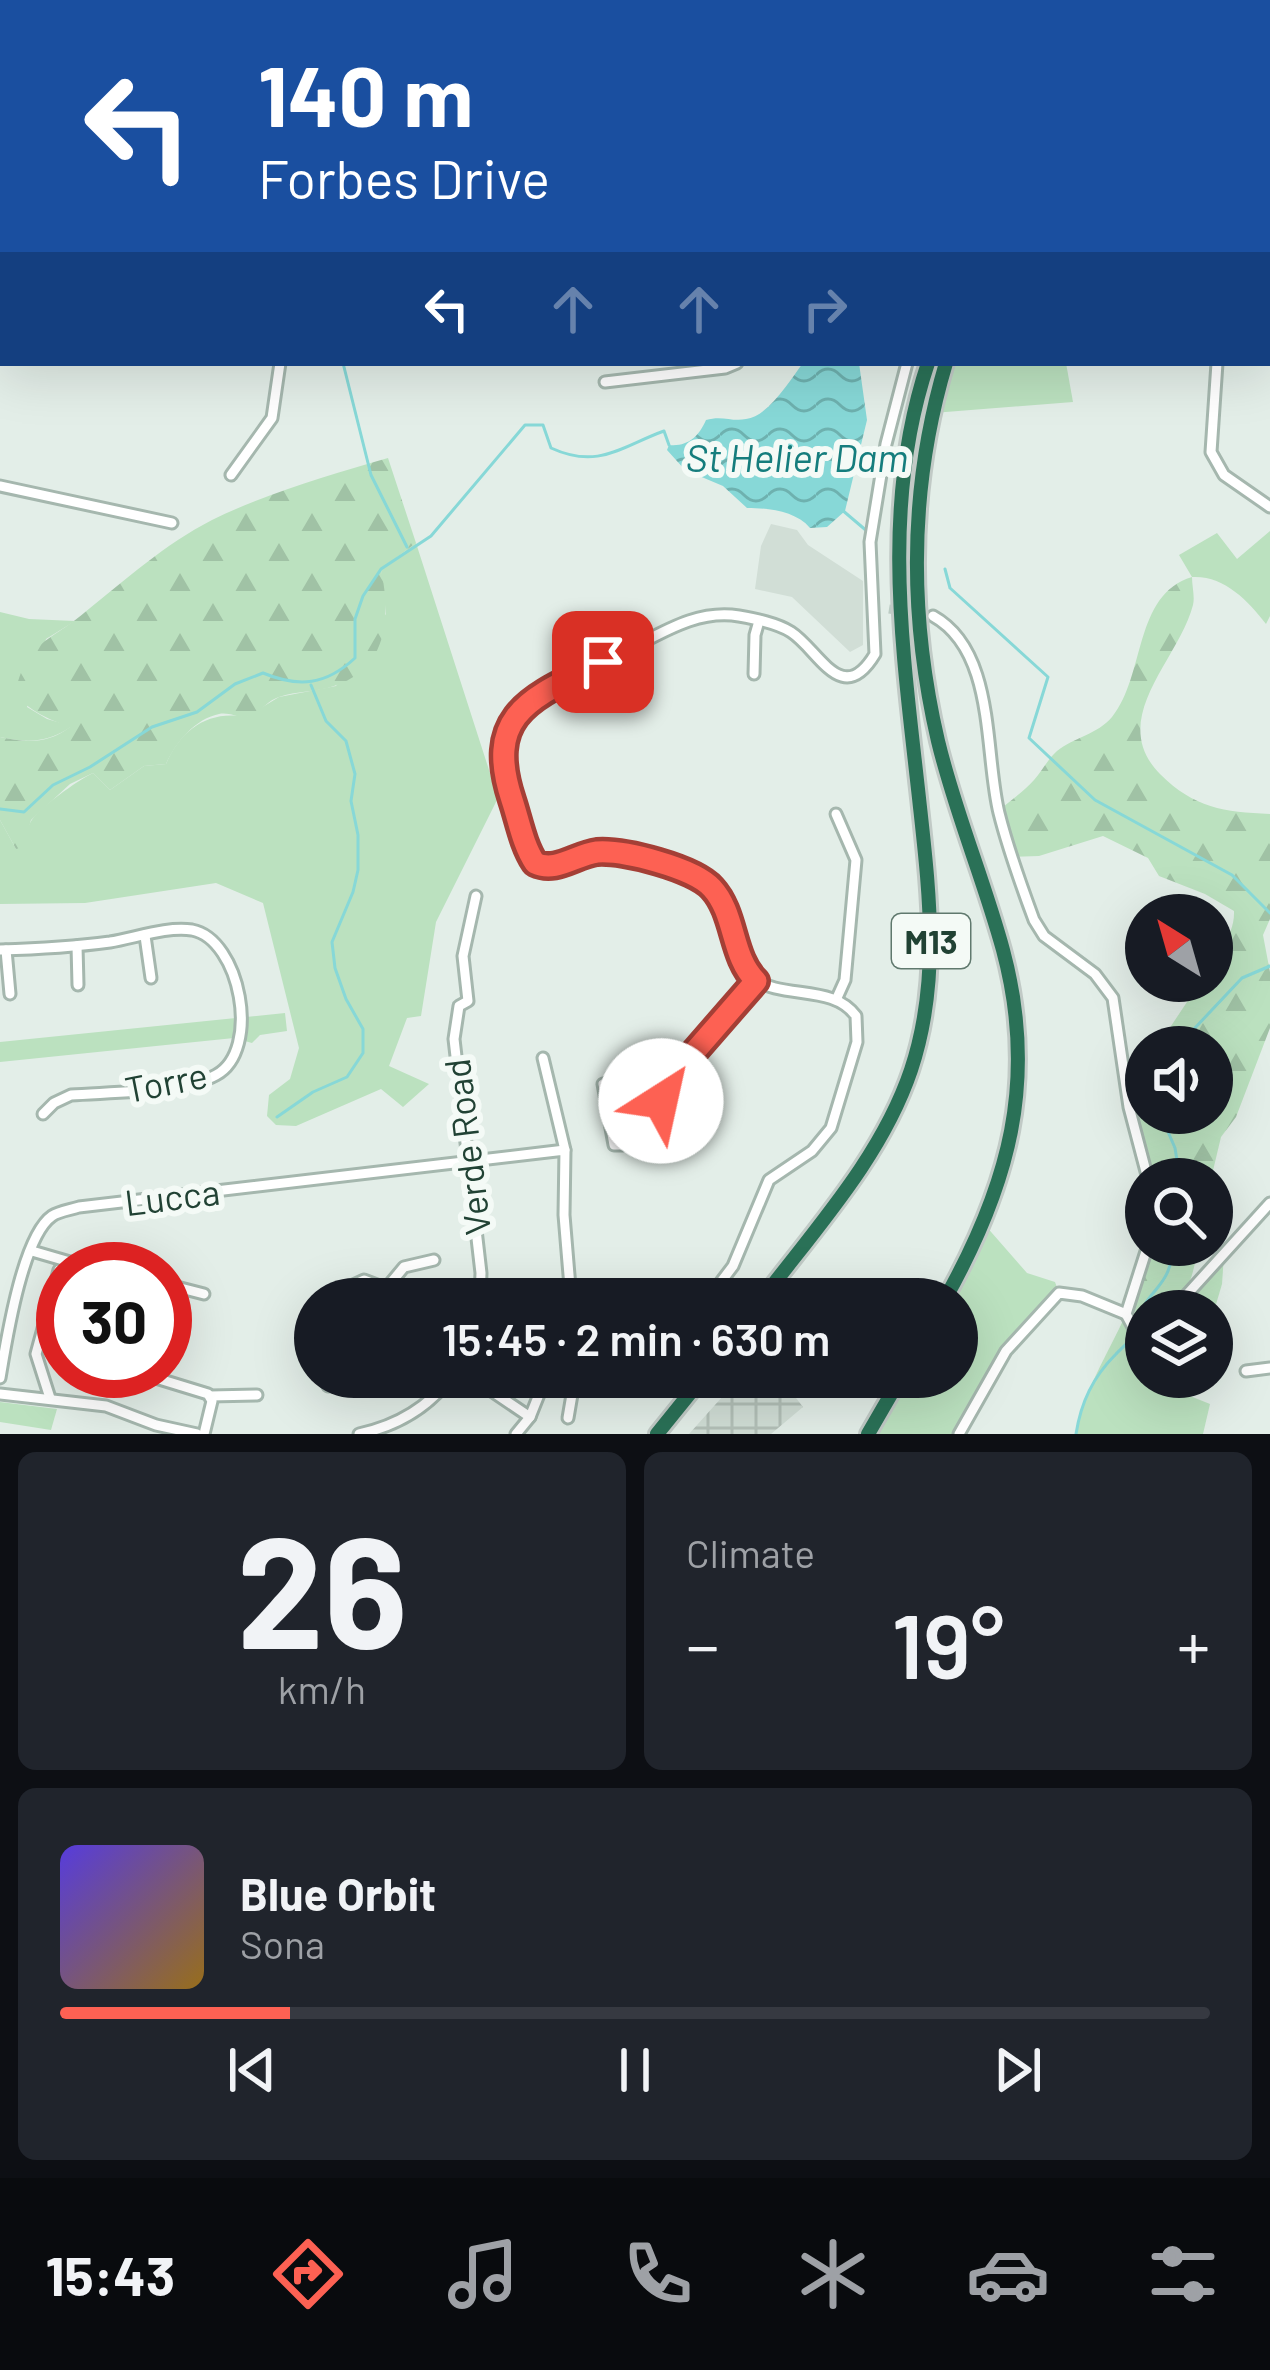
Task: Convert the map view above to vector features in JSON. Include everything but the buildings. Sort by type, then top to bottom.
[{"type":"highway","name":"M13","points":[[778,1278],[865,1165],[910,1072],[929,983],[932,926],[897,556],[904,464],[927,366]]},
{"type":"highway","name":"M13","points":[[945,366],[926,442],[916,536],[918,609],[932,709],[1003,950],[1018,1047],[1014,1120],[993,1204],[956,1278]]},
{"type":"highway","points":[[657,1434],[686,1398]]},
{"type":"highway","points":[[871,1434],[889,1398]]},
{"type":"street","points":[[231,475],[272,418],[280,366]]},
{"type":"street","points":[[605,382],[730,366]]},
{"type":"street","points":[[724,1278],[766,1184],[812,1151],[835,1119],[858,1035],[856,1016],[836,1000],[756,981],[744,966],[719,898],[692,874],[606,852],[545,868],[535,863],[507,784],[502,756],[506,732],[514,717],[545,691],[687,621],[721,615],[759,621],[795,634],[826,669],[852,675],[862,671],[875,654],[869,577],[872,524],[906,366]]},
{"type":"street","points":[[1217,366],[1210,452],[1224,475],[1270,508]]},
{"type":"street","points":[[0,486],[172,523]]},
{"type":"street","points":[[873,605],[889,609]]},
{"type":"street","points":[[933,616],[956,635],[974,668],[998,811],[1038,928],[1050,943],[1101,980],[1113,998],[1129,1107],[1142,1158]]},
{"type":"street","points":[[754,674],[754,635],[759,621]]},
{"type":"street","points":[[836,814],[856,860],[844,980],[836,1000]]},
{"type":"street","name":"Verde Road","points":[[476,896],[463,956],[467,1000],[459,1006],[454,1039],[481,1278]]},
{"type":"street","name":"Torre","points":[[3,950],[77,946],[192,930],[221,948],[241,1014],[242,1038],[236,1056],[220,1072],[200,1081],[71,1096],[43,1114]]},
{"type":"street","points":[[146,936],[151,978]]},
{"type":"street","points":[[77,946],[78,985]]},
{"type":"street","points":[[3,950],[10,994]]},
{"type":"street","points":[[693,1054],[603,1084],[614,1145],[623,1145],[640,1127],[693,1054],[756,981]]},
{"type":"street","points":[[543,1058],[565,1150],[569,1278]]},
{"type":"street","name":"Lucca","points":[[0,1378],[8,1324],[49,1218],[79,1207],[565,1150]]},
{"type":"street","points":[[1191,1290],[1270,1203]]},
{"type":"street","points":[[32,1252],[36,1253]]},
{"type":"street","points":[[397,1278],[404,1267],[434,1260]]},
{"type":"street","points":[[192,1291],[204,1294]]},
{"type":"street","points":[[958,1434],[1006,1351],[1059,1293],[1082,1296],[1125,1314]]},
{"type":"street","points":[[1246,1370],[1270,1368]]},
{"type":"street","points":[[192,1390],[210,1396],[257,1395]]},
{"type":"street","points":[[0,1394],[106,1406],[156,1425],[200,1434],[210,1396]]},
{"type":"street","points":[[359,1434],[408,1416],[432,1398]]},
{"type":"street","points":[[501,1398],[530,1418]]},
{"type":"street","points":[[516,1434],[530,1418],[538,1398]]},
{"type":"street","points":[[568,1418],[571,1398]]},
{"type":"shaded area","points":[[771,524],[797,530],[808,545],[863,581],[863,645],[850,652],[792,597],[755,589],[761,546]]},
{"type":"shaded area","points":[[721,1398],[796,1398],[803,1407],[771,1434],[689,1434]]},
{"type":"green space","points":[[945,366],[1067,366],[1073,402],[933,413]]},
{"type":"green space","points":[[388,458],[416,543],[381,569],[385,623],[366,667],[334,686],[274,699],[251,716],[210,717],[187,733],[166,764],[144,766],[110,790],[93,773],[70,784],[31,820],[23,847],[16,849],[0,820],[0,737],[36,741],[70,727],[40,714],[15,694],[32,653],[162,551],[212,520],[277,493]]},
{"type":"green space","points":[[1270,531],[1270,616],[1266,624],[1234,591],[1214,580],[1192,577],[1179,555],[1217,533],[1237,559]]},
{"type":"green space","points":[[416,543],[498,798],[436,922],[421,1016],[407,1018],[389,1066],[429,1084],[403,1107],[381,1089],[296,1126],[276,1125],[267,1116],[269,1095],[290,1079],[299,1048],[263,903],[216,883],[85,903],[0,904],[0,820],[16,849],[41,810],[93,773],[110,790],[144,766],[166,764],[188,732],[208,720],[246,717],[279,697],[336,686],[386,614],[381,569]]},
{"type":"green space","points":[[1192,577],[1193,605],[1143,711],[1140,732],[1145,753],[1160,774],[1198,801],[1270,814],[1270,919],[1263,935],[1270,972],[1270,1028],[1233,1121],[1233,1026],[1171,1026],[1187,1002],[1233,1002],[1233,894],[1205,894],[1159,876],[1148,858],[1103,836],[1039,856],[1012,857],[998,811],[1030,784],[1057,751],[1112,717],[1131,680],[1150,618],[1173,586]]},
{"type":"green space","points":[[0,612],[75,621],[46,639],[27,707],[72,726],[55,736],[38,740],[0,737]]},
{"type":"green space","points":[[285,1013],[287,1031],[260,1035],[252,1043],[234,1038],[0,1062],[0,1042]]},
{"type":"green space","points":[[1137,1134],[1223,1134],[1216,1158],[1143,1158]]},
{"type":"green space","points":[[985,1225],[1027,1273],[1055,1282],[1059,1293],[1006,1351],[959,1434],[868,1434],[889,1398],[978,1398],[978,1278],[956,1278]]},
{"type":"green space","points":[[1141,1266],[1194,1266],[1186,1290],[1133,1290]]},
{"type":"green space","points":[[1214,1266],[1223,1266],[1220,1290],[1192,1290]]},
{"type":"green space","points":[[1125,1316],[1125,1398],[1195,1398],[1210,1404],[1203,1434],[1076,1434],[1090,1388]]},
{"type":"green space","points":[[0,1402],[57,1409],[51,1430],[0,1422]]},
{"type":"water","name":"St Helier Dam","points":[[801,366],[859,366],[867,420],[845,511],[827,527],[810,528],[789,514],[747,508],[723,486],[685,470],[667,450],[669,445],[692,439],[706,420],[755,416]]},
{"type":"waterway","points":[[344,366],[371,475],[407,547]]},
{"type":"waterway","points":[[0,809],[24,812],[53,785],[152,727],[197,712],[235,684],[263,673],[288,681],[312,681],[344,667],[355,658],[355,619],[363,596],[381,569],[431,536],[525,425],[543,425],[551,448],[583,457],[610,453],[664,431],[669,445]]},
{"type":"waterway","points":[[841,509],[868,532]]},
{"type":"waterway","points":[[945,569],[950,588],[1048,677],[1029,738],[1095,800],[1232,875],[1270,913]]},
{"type":"waterway","points":[[277,1117],[313,1092],[347,1077],[363,1053],[363,1029],[346,999],[332,942],[358,870],[351,801],[355,774],[346,741],[326,721],[311,685]]},
{"type":"waterway","points":[[1197,1026],[1242,978],[1270,966]]},
{"type":"waterway","points":[[1169,1134],[1177,1158]]},
{"type":"waterway","points":[[1156,1290],[1169,1266]]},
{"type":"waterway","points":[[1076,1434],[1095,1381],[1125,1345]]},
{"type":"tunnel","points":[[889,609],[933,616]]},
{"type":"route","points":[[603,662],[545,691],[521,709],[506,732],[502,766],[535,863],[553,867],[606,852],[672,867],[713,889],[730,920],[744,966],[756,981],[689,1058],[661,1101]]}]
